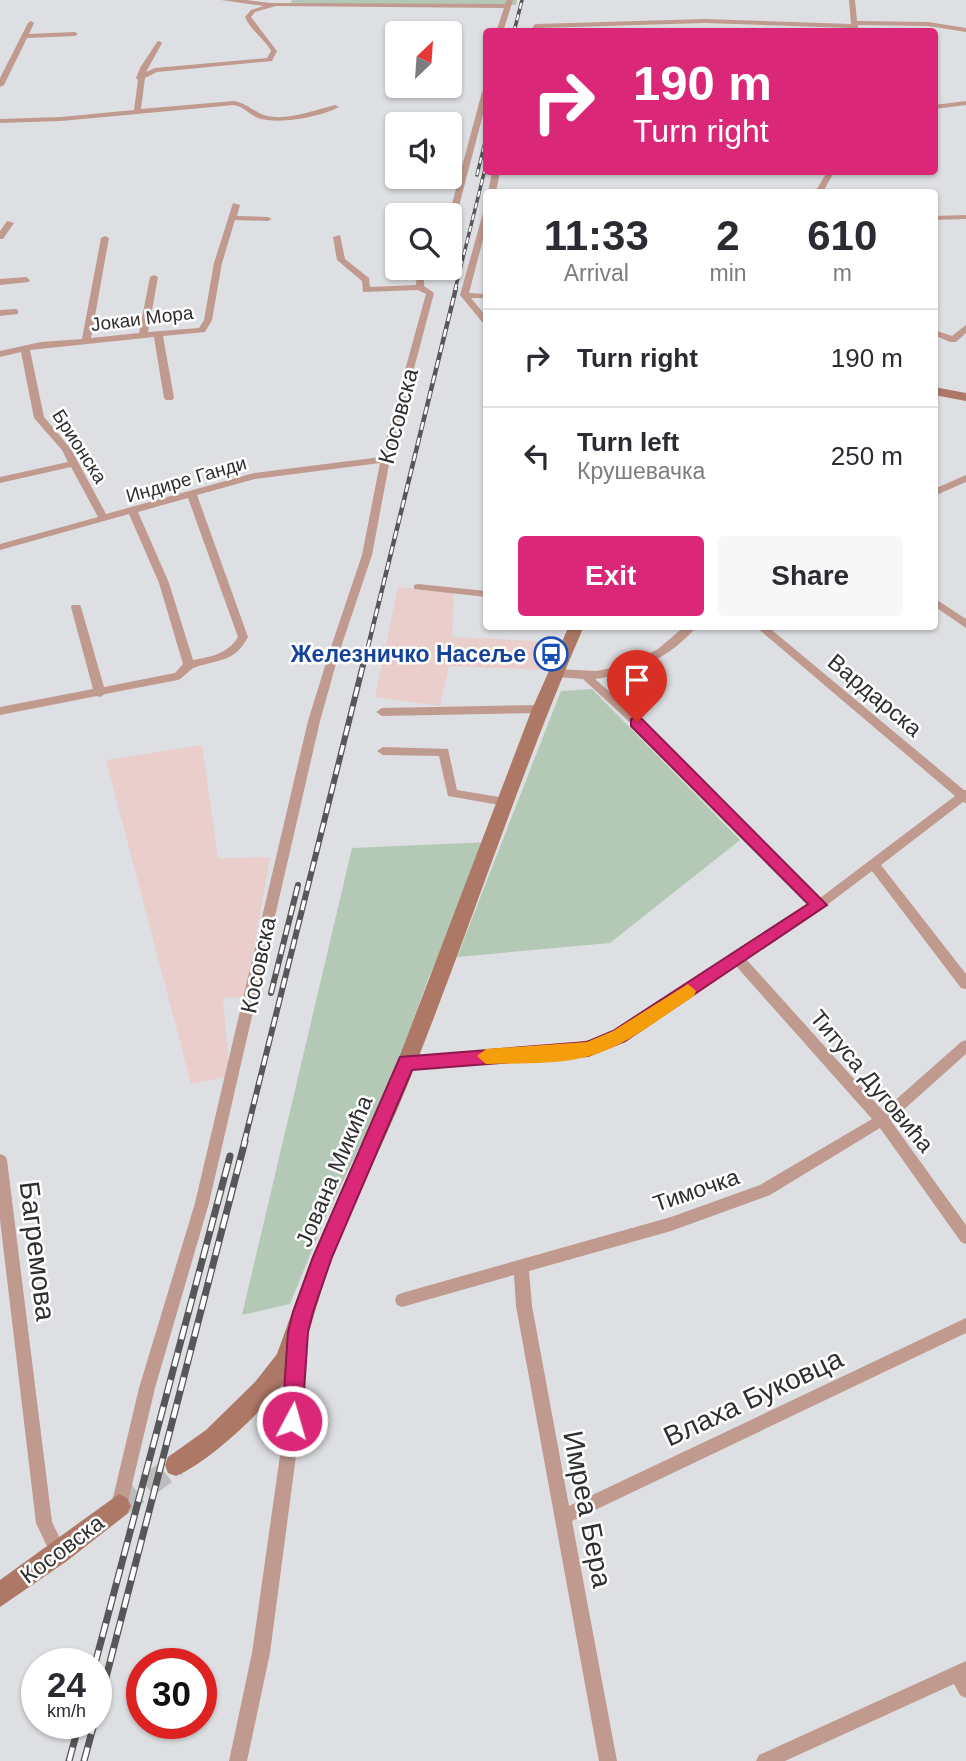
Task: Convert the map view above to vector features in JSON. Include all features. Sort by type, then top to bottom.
[{"type":"street","points":[[224,0],[276,4],[509,3],[500,28]]},
{"type":"street","points":[[852,0],[854,27]]},
{"type":"street","points":[[140,78],[155,70],[270,60],[274,51],[268,37],[251,26],[248,17],[253,11],[276,4]]},
{"type":"street","points":[[556,28],[705,21],[854,27],[928,24],[966,30]]},
{"type":"street","points":[[0,85],[31,23]]},
{"type":"street","points":[[24,36],[75,34]]},
{"type":"street","points":[[137,113],[140,78],[159,43]]},
{"type":"street","points":[[456,203],[483,103]]},
{"type":"street","points":[[938,106],[966,103]]},
{"type":"street","points":[[0,121],[242,104],[260,117],[274,118],[335,107]]},
{"type":"street","name":"Јокаи Мора","points":[[0,354],[202,330],[207,326],[218,263],[236,205]]},
{"type":"street","points":[[938,219],[966,217]]},
{"type":"street","points":[[232,218],[268,219]]},
{"type":"street","points":[[0,237],[10,223]]},
{"type":"street","points":[[464,295],[483,226]]},
{"type":"street","points":[[337,237],[341,260],[366,280],[366,290],[420,287],[420,280]]},
{"type":"street","points":[[86,342],[105,238]]},
{"type":"street","points":[[143,335],[154,277]]},
{"type":"street","points":[[0,282],[26,280]]},
{"type":"street","name":"Косовска","points":[[0,1595],[60,1553],[119,1506],[147,1388],[202,1203],[314,721],[367,555],[385,459],[430,293],[420,287]]},
{"type":"street","points":[[464,295],[483,296]]},
{"type":"street","points":[[464,295],[483,317]]},
{"type":"street","points":[[0,313],[15,312]]},
{"type":"street","points":[[938,334],[953,340],[966,328]]},
{"type":"street","points":[[158,334],[169,398]]},
{"type":"street","name":"Брионска","points":[[25,349],[39,418],[75,463],[104,519]]},
{"type":"street","points":[[938,392],[966,397]]},
{"type":"street","name":"Индире Ганди","points":[[0,547],[254,476],[385,459]]},
{"type":"street","points":[[0,480],[75,463]]},
{"type":"street","points":[[938,491],[963,481]]},
{"type":"street","points":[[0,711],[178,676],[189,665],[225,656],[240,646],[243,637],[192,495]]},
{"type":"street","points":[[133,512],[164,583],[189,665]]},
{"type":"street","points":[[418,587],[483,594]]},
{"type":"street","points":[[938,604],[966,624]]},
{"type":"street","points":[[76,607],[100,693]]},
{"type":"street","name":"Јована Микића","points":[[238,1761],[261,1653],[296,1395],[298,1332],[323,1257],[407,1063],[540,709],[575,630]]},
{"type":"street","points":[[556,673],[588,678],[650,661],[671,648],[688,630]]},
{"type":"street","name":"Вардарска","points":[[764,630],[965,797]]},
{"type":"street","points":[[588,678],[653,737],[819,905]]},
{"type":"street","points":[[382,712],[540,709]]},
{"type":"street","points":[[383,751],[444,752],[452,793],[505,802]]},
{"type":"street","points":[[407,1063],[588,1049],[619,1036],[819,905],[965,797]]},
{"type":"street","points":[[874,866],[966,984]]},
{"type":"street","name":"Титуса Дуговића","points":[[737,958],[882,1120],[966,1237]]},
{"type":"street","name":"Тимочка","points":[[402,1300],[671,1224],[730,1204],[799,1172],[882,1120],[966,1046]]},
{"type":"street","name":"Багремова","points":[[0,1160],[44,1523],[60,1553]]},
{"type":"street","name":"Имреа Бера","points":[[521,1266],[524,1306],[608,1761]]},
{"type":"street","name":"Влаха Буковца","points":[[563,1517],[966,1325]]},
{"type":"street","points":[[176,1465],[214,1438],[263,1390],[286,1360],[298,1332]]},
{"type":"street","points":[[263,1390],[278,1387],[296,1395]]},
{"type":"street","points":[[765,1761],[796,1755],[963,1678]]},
{"type":"shaded area","points":[[398,587],[454,592],[452,637],[555,642],[545,670],[449,666],[440,706],[375,697]]},
{"type":"shaded area","points":[[202,745],[218,858],[270,857],[245,997],[223,998],[230,1076],[191,1084],[106,760]]},
{"type":"green space","points":[[292,0],[517,0],[516,5],[290,4]]},
{"type":"green space","points":[[592,689],[740,840],[610,943],[457,957],[561,691]]},
{"type":"green space","points":[[491,842],[428,979],[392,1079],[323,1223],[290,1304],[242,1315],[352,848]]},
{"type":"tunnel","points":[[119,1506],[176,1465]]},
{"type":"railway","points":[[515,28],[522,0]]},
{"type":"railway","points":[[477,175],[483,150]]},
{"type":"railway","points":[[455,290],[484,175]]},
{"type":"railway","points":[[364,663],[456,288]]},
{"type":"railway","points":[[244,1143],[364,661]]},
{"type":"railway","points":[[271,993],[298,885]]},
{"type":"railway","points":[[112,1654],[245,1141]]},
{"type":"railway","points":[[99,1648],[230,1156]]},
{"type":"railway","points":[[69,1761],[75,1739]]},
{"type":"railway","points":[[84,1761],[90,1739]]},
{"type":"slow traffic","points":[[486,1056],[551,1054],[588,1049],[619,1036],[688,991]]},
{"type":"place","name":"Железничко Насеље","points":[[551,654]]},
{"type":"route","points":[[292,1421],[296,1395],[298,1332],[303,1312],[323,1257],[407,1063],[501,1055],[551,1054],[588,1049],[619,1036],[819,905],[637,722]]}]
